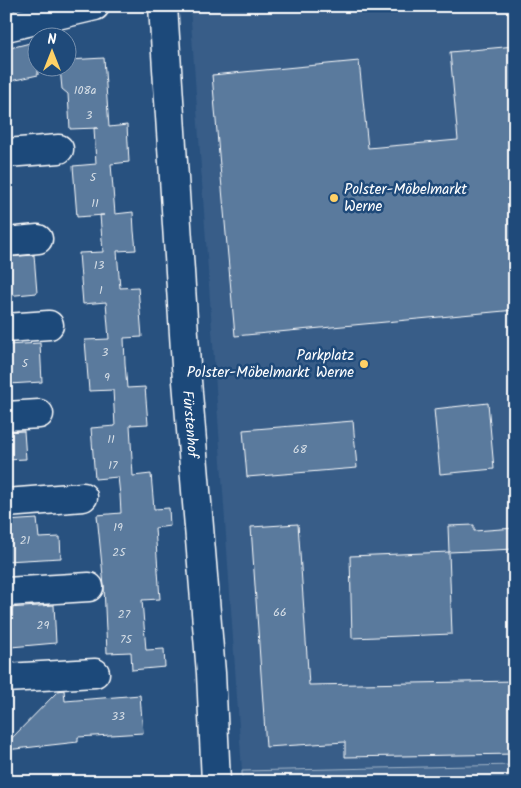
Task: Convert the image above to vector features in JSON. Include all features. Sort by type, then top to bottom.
[{"type":"street","points":[[6,26],[96,6]]},
{"type":"street","name":"Fürstenhof","points":[[163,6],[187,381],[211,673],[216,782]]},
{"type":"street","points":[[6,153],[59,149]]},
{"type":"street","points":[[6,242],[38,239]]},
{"type":"street","points":[[6,328],[49,325]]},
{"type":"street","points":[[6,416],[39,414]]},
{"type":"street","points":[[6,503],[83,497]]},
{"type":"street","points":[[6,592],[89,587]]},
{"type":"street","points":[[6,678],[95,673]]},
{"type":"path","points":[[6,768],[17,782]]},
{"type":"shaded area","points":[[190,6],[515,6],[515,765],[242,771]]},
{"type":"shaded area","points":[[515,765],[515,782],[242,782],[242,771]]},
{"type":"shaded area","points":[[159,778],[159,782],[77,782]]},
{"type":"building","points":[[28,44],[28,77],[6,82],[6,49]]},
{"type":"building","name":"Polster-Möbelmarkt Werne","points":[[515,46],[515,310],[235,336],[212,75],[359,61],[368,148],[458,140],[450,52]]},
{"type":"building","points":[[104,58],[109,127],[127,125],[129,162],[111,164],[115,214],[133,212],[136,250],[117,251],[120,288],[138,287],[142,337],[124,338],[127,388],[145,387],[148,424],[130,425],[133,476],[151,474],[154,509],[169,508],[170,526],[155,528],[160,599],[142,600],[146,650],[164,649],[165,667],[132,670],[131,652],[107,653],[104,586],[97,515],[121,513],[120,495],[118,477],[95,479],[91,428],[115,426],[113,390],[89,391],[85,340],[109,339],[106,302],[83,304],[79,253],[103,252],[100,215],[77,217],[73,166],[96,164],[94,128],[70,129],[68,94],[62,89],[61,78],[78,78],[78,59]]},
{"type":"building","points":[[34,255],[37,293],[6,296],[6,257]]},
{"type":"building","points":[[40,343],[42,382],[9,384],[7,345]]},
{"type":"building","points":[[488,403],[494,469],[440,474],[434,409]]},
{"type":"building","points":[[353,421],[357,468],[247,477],[243,430]]},
{"type":"building","points":[[24,431],[26,459],[6,460],[6,432]]},
{"type":"building","points":[[37,519],[39,538],[60,537],[61,558],[6,561],[6,521]]},
{"type":"building","points":[[298,524],[309,685],[515,681],[515,754],[345,757],[345,742],[266,747],[251,527]]},
{"type":"building","points":[[474,525],[474,531],[515,528],[515,549],[449,552],[448,526]]},
{"type":"building","points":[[449,552],[452,634],[352,638],[350,556]]},
{"type":"building","points":[[54,605],[56,643],[11,647],[8,608]]},
{"type":"building","points":[[64,690],[65,701],[140,695],[143,733],[78,737],[78,742],[6,750],[6,744],[58,691]]},
{"type":"place","name":"Polster-Möbelmarkt Werne","points":[[334,198]]},
{"type":"place","name":"Parkplatz Polster-Möbelmarkt Werne","points":[[364,364]]}]
